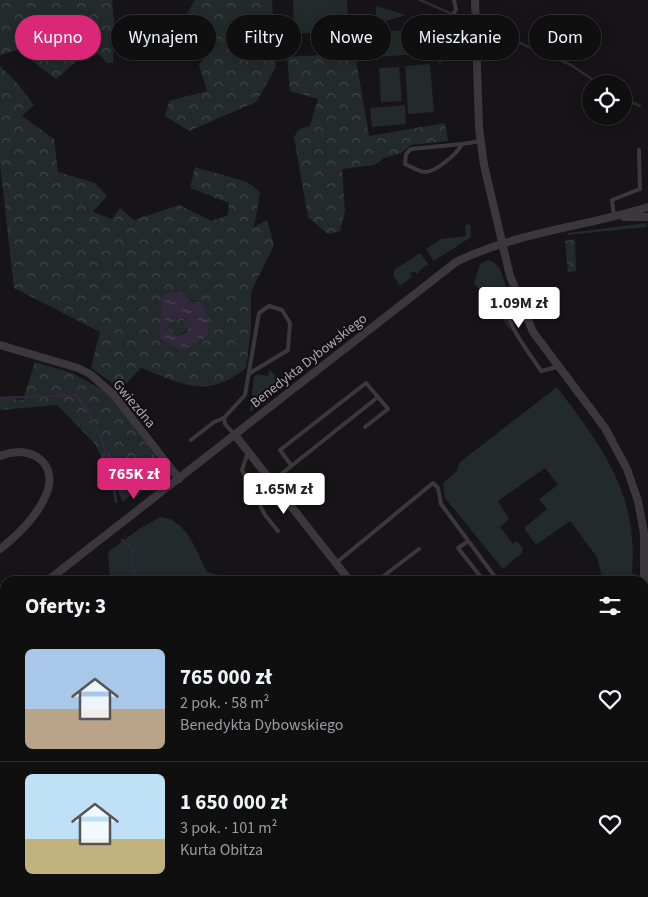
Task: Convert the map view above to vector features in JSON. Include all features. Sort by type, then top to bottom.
[{"type":"street","points":[[476,0],[476,50],[481,141],[501,243],[517,298],[532,332],[605,428],[627,469],[638,501],[644,533],[644,576]]},
{"type":"street","name":"Benedykta Dybowskiego","points":[[53,576],[456,262],[482,249],[501,243],[556,228],[614,217],[648,207]]},
{"type":"street","name":"Benedykta Dybowskiego","points":[[614,217],[648,216]]},
{"type":"street","name":"Gwiezdna","points":[[0,345],[78,368],[90,374],[113,394],[179,479]]},
{"type":"street","points":[[235,435],[346,576]]},
{"type":"street","points":[[0,456],[19,450],[34,454],[44,464],[49,476],[49,488],[45,499],[30,518],[10,541],[0,549]]},
{"type":"lane","points":[[454,0],[456,9],[454,15]]},
{"type":"lane","points":[[462,144],[459,152],[431,171],[424,172],[405,164],[406,154],[411,149],[481,141]]},
{"type":"lane","points":[[614,217],[612,200],[640,189],[639,150]]},
{"type":"lane","points":[[517,298],[509,305],[507,310],[513,326],[541,370],[557,367]]},
{"type":"lane","points":[[191,440],[214,422],[224,418],[228,411],[242,400],[250,373],[259,312],[269,306],[282,310],[290,323],[288,350],[250,373]]},
{"type":"lane","points":[[291,465],[280,450],[366,383],[388,409],[365,427]]},
{"type":"lane","points":[[270,480],[378,397]]},
{"type":"lane","points":[[224,418],[225,424],[235,435]]},
{"type":"lane","points":[[248,452],[242,470],[265,515],[278,531]]},
{"type":"lane","points":[[336,564],[433,483],[438,488],[441,504],[467,542],[494,576]]},
{"type":"lane","points":[[467,542],[458,548],[480,576]]},
{"type":"lane","points":[[384,576],[419,549]]},
{"type":"green space","points":[[0,0],[112,0],[113,15],[111,15],[111,60],[113,60],[113,63],[107,63],[101,56],[101,15],[15,15],[15,51],[0,55]]},
{"type":"green space","points":[[195,0],[272,0],[273,15],[226,15],[226,60],[276,60],[276,67],[256,102],[189,131],[165,116],[169,101],[207,91],[199,65],[202,60],[216,60],[216,15],[186,15]]},
{"type":"green space","points":[[293,0],[347,0],[348,15],[311,15],[311,33],[301,34],[301,15],[293,15]]},
{"type":"green space","points":[[376,6],[406,15],[391,20],[391,15],[376,15]]},
{"type":"green space","points":[[401,30],[401,55],[391,56],[391,31]]},
{"type":"green space","points":[[301,56],[311,56],[311,60],[356,60],[369,136],[445,123],[448,141],[411,145],[401,153],[384,158],[374,165],[342,169],[345,211],[340,231],[328,234],[308,217],[294,137],[299,129],[310,126],[318,99],[290,91],[287,60],[301,60]]},
{"type":"green space","points":[[30,60],[78,60],[56,79]]},
{"type":"green space","points":[[430,64],[434,112],[408,114],[405,66]]},
{"type":"green space","points":[[0,66],[17,83],[34,105],[22,116],[54,139],[58,172],[95,183],[107,196],[93,212],[112,219],[120,208],[134,220],[179,205],[212,221],[228,215],[229,203],[190,188],[195,167],[247,182],[260,192],[254,227],[267,220],[274,245],[251,292],[251,330],[246,368],[219,384],[194,386],[141,368],[121,389],[91,368],[100,332],[14,288],[0,164]],"holes":[[[164,294],[200,302],[208,315],[208,336],[160,339]]]},
{"type":"green space","points":[[399,67],[402,101],[381,102],[379,68]]},
{"type":"green space","points":[[405,105],[406,124],[372,127],[370,108]]},
{"type":"green space","points":[[647,223],[646,227],[568,235],[568,233]]},
{"type":"green space","points":[[470,224],[471,237],[434,261],[426,249],[441,239],[466,236],[465,225]]},
{"type":"green space","points":[[575,239],[576,271],[568,272],[565,241]]},
{"type":"green space","points":[[420,253],[429,265],[426,265],[417,274],[414,271],[410,274],[412,277],[400,286],[393,275],[394,270]]},
{"type":"green space","points":[[488,260],[497,266],[503,277],[510,302],[505,306],[505,316],[512,332],[474,283],[480,264]]},
{"type":"green space","points":[[183,317],[189,329],[178,336],[166,329],[169,323]]},
{"type":"green space","points":[[35,362],[72,373],[108,393],[162,465],[123,502],[95,444],[57,405],[0,410],[0,398],[23,400]]},
{"type":"green space","points":[[270,370],[276,376],[282,388],[250,412],[254,377],[257,374],[268,376]]},
{"type":"green space","points":[[557,387],[588,430],[614,472],[629,518],[633,544],[632,573],[636,576],[602,576],[597,557],[570,521],[536,545],[524,528],[547,509],[539,499],[558,485],[545,468],[498,501],[509,519],[500,527],[513,544],[517,541],[523,549],[522,553],[503,569],[445,498],[443,483],[456,472],[460,462]]},
{"type":"green space","points":[[160,517],[177,523],[190,537],[207,572],[224,576],[110,576],[108,552],[139,529]]},
{"type":"water","points":[[180,291],[191,301],[200,302],[208,315],[208,336],[182,351],[160,339],[161,304],[164,294]],"holes":[[[183,317],[186,321],[184,326],[189,329],[178,336],[166,329],[169,323]]]},
{"type":"waterway","points":[[420,0],[571,65],[586,75]]},
{"type":"waterway","points":[[632,102],[640,106]]},
{"type":"waterway","points":[[0,398],[76,395],[92,419],[103,445],[108,459],[116,502]]},
{"type":"waterway","points":[[122,540],[133,550],[132,563],[135,576]]}]
